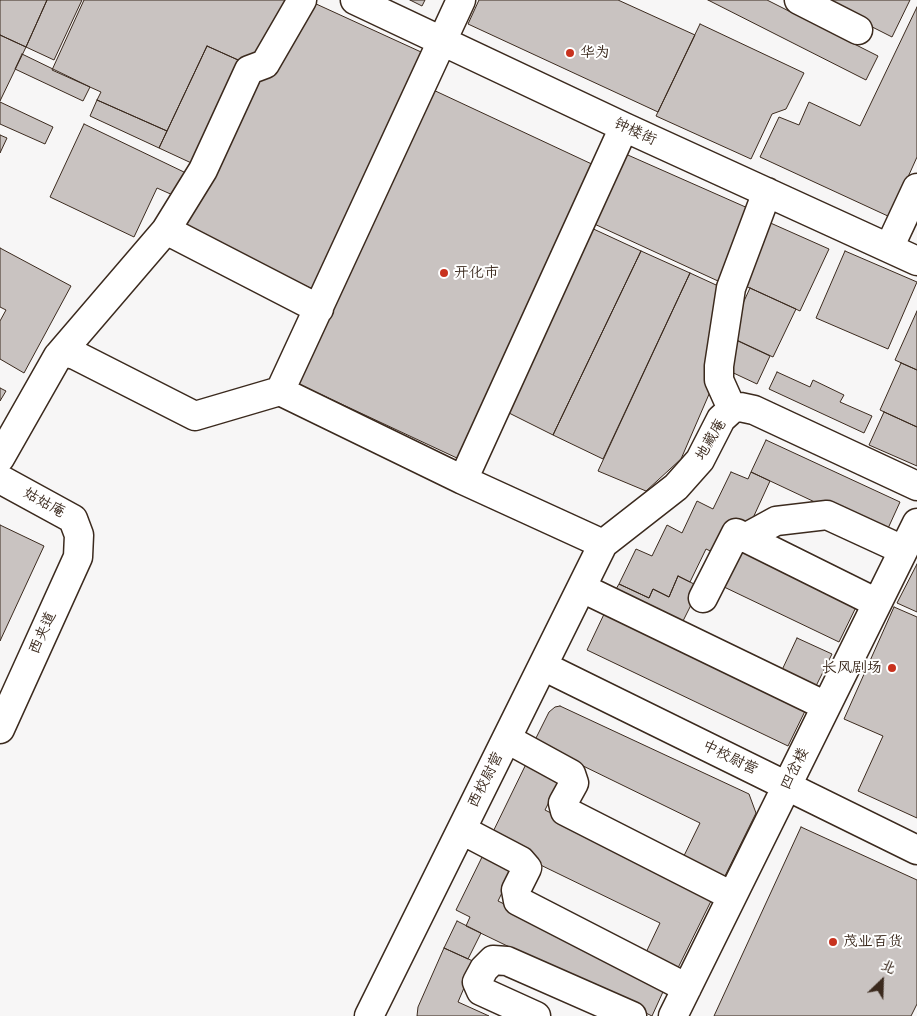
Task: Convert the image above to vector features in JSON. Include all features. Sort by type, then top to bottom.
[{"type":"street","points":[[0,458],[58,356],[166,230],[203,170],[249,70],[265,64],[302,0]]},
{"type":"street","name":"钟楼街","points":[[354,0],[624,127],[917,261]]},
{"type":"street","points":[[280,391],[461,0]]},
{"type":"street","points":[[799,0],[858,30]]},
{"type":"street","points":[[463,480],[624,127]]},
{"type":"street","points":[[890,248],[917,188]]},
{"type":"street","points":[[732,409],[719,380],[719,366],[731,288],[767,192]]},
{"type":"street","points":[[166,230],[319,309]]},
{"type":"street","points":[[58,356],[68,353],[75,354],[195,416],[280,391],[463,480],[604,544]]},
{"type":"street","name":"地藏庵","points":[[604,544],[676,487],[700,460],[721,419],[732,409],[740,407],[754,410],[917,486]]},
{"type":"street","name":"姑姑庵","points":[[0,479],[72,519],[74,534]]},
{"type":"street","name":"姑姑庵","points":[[0,488],[63,524],[74,534]]},
{"type":"street","points":[[745,538],[776,521],[827,515],[903,550]]},
{"type":"street","name":"四岔楼","points":[[673,1016],[917,523]]},
{"type":"street","points":[[703,598],[736,533],[877,603]]},
{"type":"street","name":"西夹道","points":[[0,706],[69,552],[74,534]]},
{"type":"street","name":"西夹道","points":[[0,730],[78,557],[74,534]]},
{"type":"street","name":"西校尉营","points":[[369,1016],[604,544]]},
{"type":"street","points":[[582,588],[826,706]]},
{"type":"street","name":"中校尉营","points":[[543,666],[917,850]]},
{"type":"street","points":[[507,739],[571,774],[574,784],[564,803],[565,812],[732,896]]},
{"type":"street","points":[[462,830],[521,861],[527,868],[516,890],[518,901],[686,988]]},
{"type":"street","points":[[536,1016],[481,991],[477,982],[484,968],[493,960],[507,961],[585,1007],[632,1016]]},
{"type":"building","points":[[0,0],[47,0],[26,47],[0,35]]},
{"type":"building","points":[[47,0],[82,0],[54,60],[26,47]]},
{"type":"building","points":[[84,0],[296,0],[293,7],[247,64],[207,46],[167,131],[97,100],[101,92],[52,70]]},
{"type":"building","points":[[410,0],[425,0],[422,6]]},
{"type":"building","points":[[479,0],[618,0],[695,35],[658,112],[468,24]]},
{"type":"building","points":[[708,0],[767,0],[878,56],[866,80]]},
{"type":"building","points":[[819,0],[910,0],[892,37]]},
{"type":"building","points":[[314,3],[432,57],[321,293],[175,223],[252,77]]},
{"type":"building","points":[[917,7],[917,157],[890,217],[760,157],[779,117],[799,125],[809,102],[860,126]]},
{"type":"building","points":[[700,24],[804,73],[786,109],[772,114],[751,159],[656,116]]},
{"type":"building","points":[[0,35],[26,47],[0,101]]},
{"type":"building","points":[[207,46],[247,64],[200,167],[159,148]]},
{"type":"building","points":[[22,54],[90,87],[83,101],[15,69]]},
{"type":"building","name":"开化市","points":[[429,88],[596,166],[459,459],[292,381]]},
{"type":"building","points":[[97,100],[167,131],[159,148],[90,116]]},
{"type":"building","points":[[0,102],[53,127],[45,144],[0,124]]},
{"type":"building","points":[[84,124],[186,173],[175,196],[157,188],[134,237],[50,197]]},
{"type":"building","points":[[0,135],[7,138],[0,153]]},
{"type":"building","points":[[621,152],[750,209],[718,281],[590,222]]},
{"type":"building","points":[[766,221],[829,249],[800,311],[739,283]]},
{"type":"building","points":[[587,226],[641,251],[553,435],[501,409]]},
{"type":"building","points":[[0,248],[71,286],[24,373],[0,359],[0,321],[6,310],[0,307]]},
{"type":"building","points":[[641,251],[690,273],[603,459],[553,435]]},
{"type":"building","points":[[845,251],[917,282],[888,349],[816,318]]},
{"type":"building","points":[[690,273],[727,290],[716,378],[681,459],[646,491],[598,471]]},
{"type":"building","points":[[750,288],[796,309],[773,357],[728,336]]},
{"type":"building","points":[[917,311],[917,370],[895,360]]},
{"type":"building","points":[[738,341],[770,356],[757,384],[725,369]]},
{"type":"building","points":[[901,363],[917,370],[917,427],[880,410]]},
{"type":"building","points":[[777,372],[810,387],[813,380],[844,395],[840,402],[872,416],[864,433],[769,389]]},
{"type":"building","points":[[0,388],[6,391],[0,401]]},
{"type":"building","points":[[884,412],[917,427],[917,466],[869,445]]},
{"type":"building","points":[[766,440],[900,502],[885,535],[751,472]]},
{"type":"building","points":[[731,472],[748,479],[751,472],[770,481],[747,531],[719,555],[706,549],[690,582],[678,576],[669,597],[653,589],[649,598],[619,584],[636,549],[652,556],[667,525],[682,533],[697,501],[713,509]]},
{"type":"building","points":[[0,525],[44,546],[0,641]]},
{"type":"building","points":[[741,548],[858,603],[839,642],[722,586]]},
{"type":"building","points":[[917,564],[917,612],[897,603]]},
{"type":"building","points":[[678,576],[700,587],[680,627],[613,594],[619,584],[649,598],[653,589],[669,597]]},
{"type":"building","name":"长风剧场","points":[[894,607],[917,617],[917,818],[858,791],[883,736],[844,719]]},
{"type":"building","points":[[606,610],[807,707],[788,746],[587,650]]},
{"type":"building","points":[[797,638],[832,654],[816,686],[782,670]]},
{"type":"building","points":[[560,706],[749,794],[756,813],[720,886],[679,866],[700,823],[534,742],[549,712],[555,707]]},
{"type":"building","points":[[528,760],[562,776],[545,810],[714,895],[673,978],[641,963],[660,923],[489,840]]},
{"type":"building","name":"茂业百货","points":[[801,827],[917,880],[917,1004],[911,1016],[714,1016]]},
{"type":"building","points":[[485,851],[515,866],[498,901],[667,983],[652,1016],[466,926],[470,917],[456,910]]},
{"type":"building","points":[[457,921],[481,933],[468,959],[444,948]]},
{"type":"building","points":[[444,948],[475,962],[458,1002],[489,1016],[417,1016],[418,1007]]},
{"type":"place","name":"华为","points":[[570,53]]},
{"type":"place","name":"开化市","points":[[444,273]]},
{"type":"place","name":"长风剧场","points":[[892,668]]},
{"type":"place","name":"茂业百货","points":[[833,942]]}]
